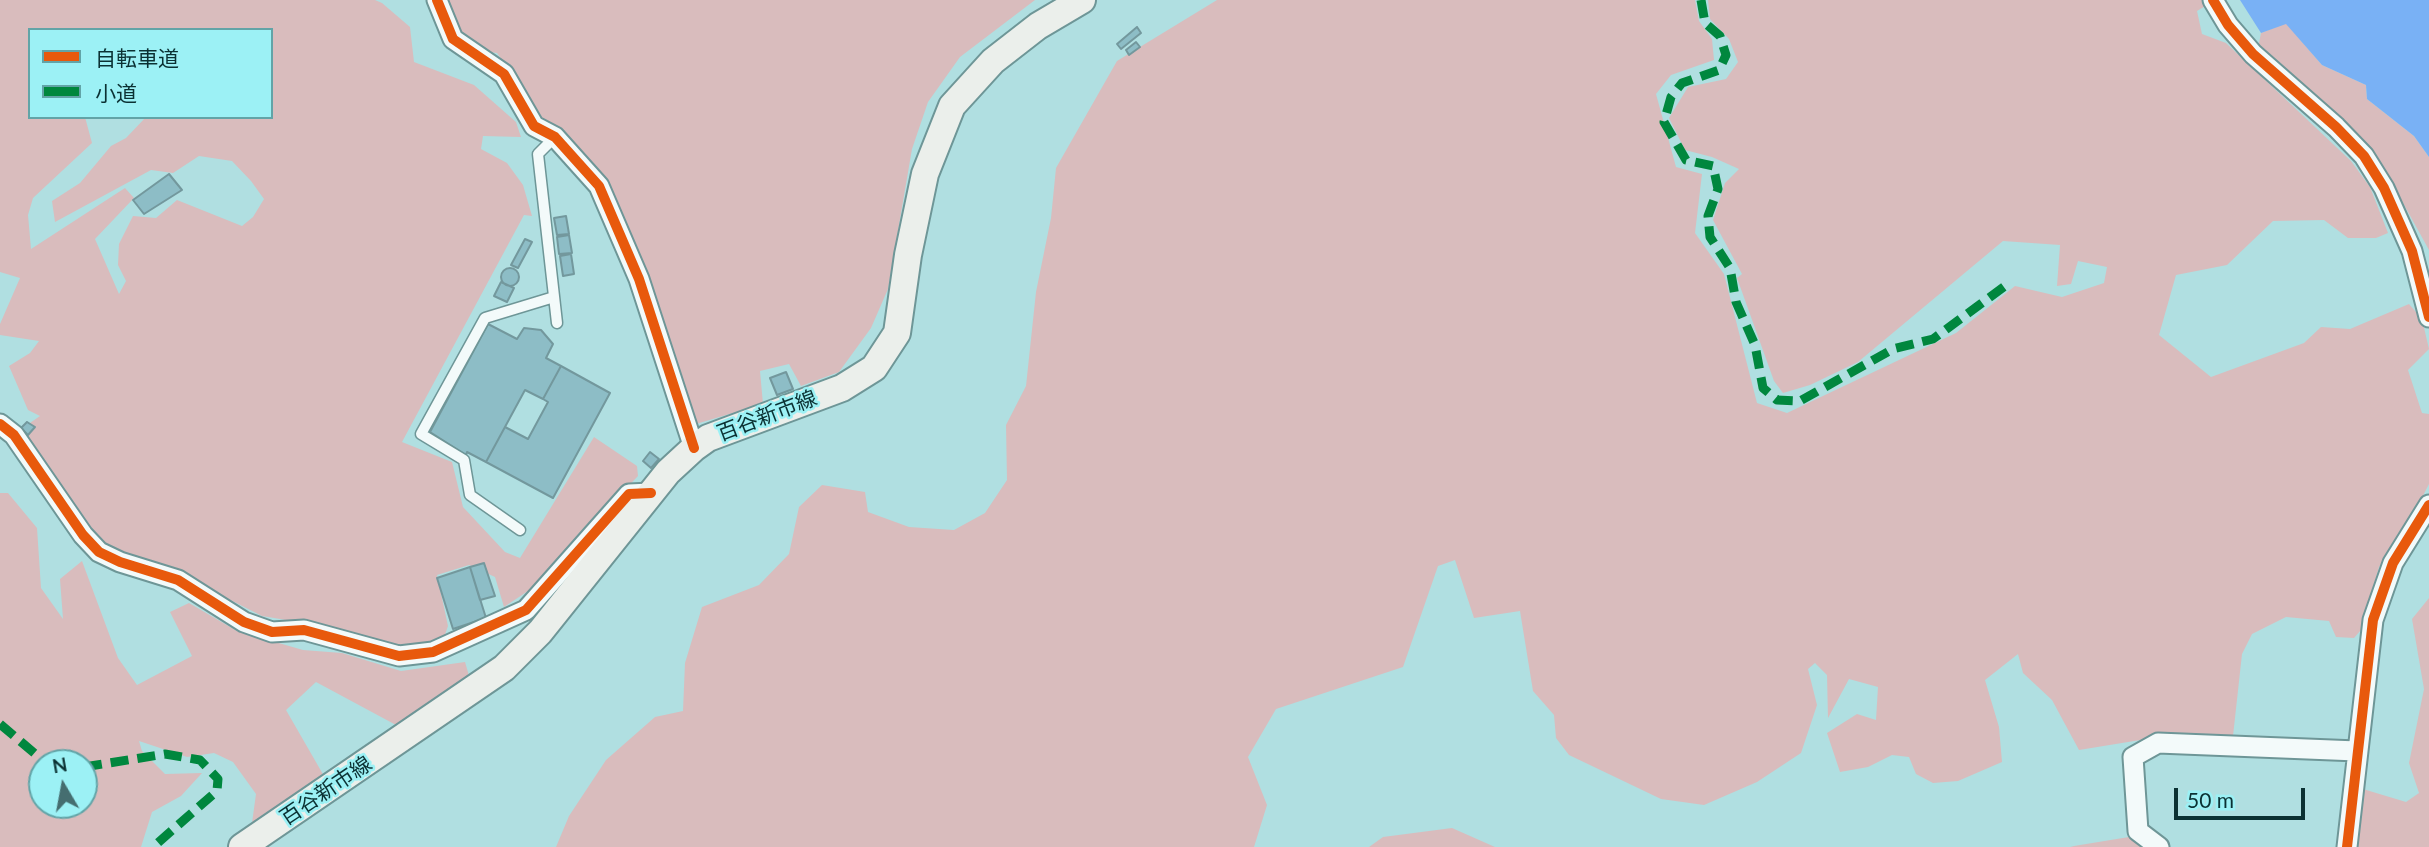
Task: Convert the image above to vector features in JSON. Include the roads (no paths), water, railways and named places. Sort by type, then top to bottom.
[{"type":"main road","name":"百谷新市線","points":[[242,847],[504,667],[540,632],[651,493],[694,448],[708,438],[842,388],[874,368],[897,333],[908,254],[925,174],[952,106],[993,61],[1038,26],[1082,0]]},
{"type":"street","points":[[437,0],[453,39],[504,74],[534,127],[555,136],[599,187],[639,279],[694,448]]},
{"type":"street","points":[[2213,0],[2228,25],[2253,54],[2336,127],[2364,156],[2390,200],[2412,251],[2429,317]]},
{"type":"street","points":[[0,424],[14,435],[83,535],[99,552],[120,562],[178,580],[244,622],[272,632],[304,630],[399,656],[433,652],[526,610],[629,494],[651,493]]},
{"type":"street","points":[[2347,847],[2373,620],[2393,563],[2429,505]]},
{"type":"street","points":[[2159,847],[2138,831],[2133,757],[2158,743],[2357,751]]},
{"type":"lane","points":[[555,136],[538,154],[557,323]]},
{"type":"lane","points":[[520,530],[470,495],[464,460],[421,434],[485,318],[554,297]]},
{"type":"water","points":[[2240,0],[2429,0],[2429,157],[2414,136],[2367,99],[2366,85],[2322,65],[2286,24],[2261,33]]}]
